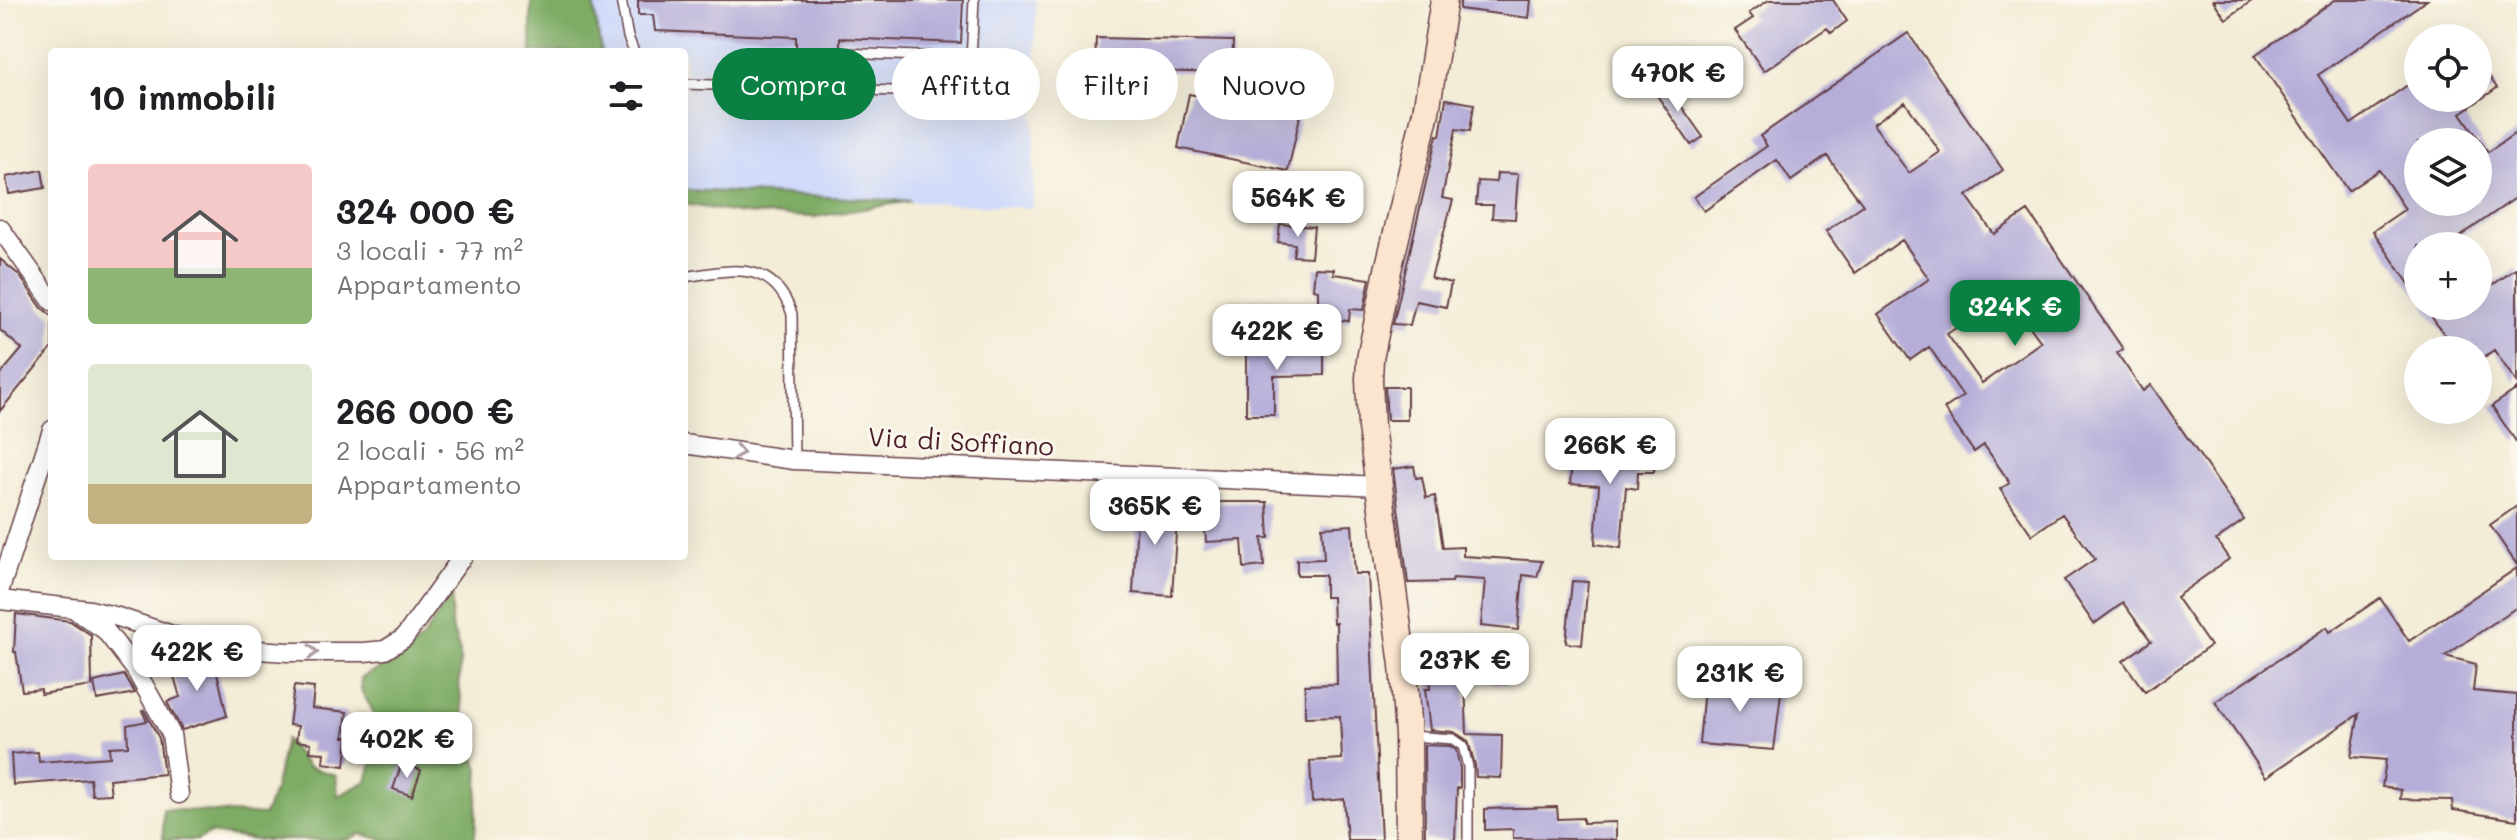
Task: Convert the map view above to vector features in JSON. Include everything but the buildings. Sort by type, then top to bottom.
[{"type":"street","points":[[1409,840],[1408,736],[1403,665],[1369,407],[1370,359],[1420,140],[1444,0]]},
{"type":"street","points":[[0,228],[48,295]]},
{"type":"street","points":[[0,589],[48,442]]},
{"type":"street","name":"Via di Soffiano","points":[[688,445],[794,460],[1380,486]]},
{"type":"street","points":[[0,600],[73,608],[118,617],[208,647],[288,652],[385,650],[404,638],[460,560]]},
{"type":"street","points":[[73,608],[105,630],[135,669],[171,734],[179,794]]},
{"type":"lane","points":[[621,0],[632,48]]},
{"type":"lane","points":[[972,48],[974,0]]},
{"type":"lane","points":[[688,84],[892,92]]},
{"type":"lane","points":[[688,276],[735,269],[767,277],[786,295],[792,314],[794,460]]},
{"type":"lane","points":[[1408,736],[1453,739],[1463,746],[1468,767],[1468,840]]},
{"type":"shaded area","points":[[593,0],[1036,0],[1035,48],[892,48],[892,120],[1034,120],[1033,208],[688,190],[688,48],[600,48]]},
{"type":"green space","points":[[531,0],[593,0],[600,48],[531,48]]},
{"type":"green space","points":[[688,190],[910,201],[815,217],[743,214],[688,205]]},
{"type":"green space","points":[[452,592],[451,624],[460,653],[459,684],[466,733],[479,769],[475,836],[470,840],[386,840],[360,834],[347,840],[256,840],[210,833],[197,840],[163,840],[163,809],[264,815],[274,792],[285,739],[308,767],[336,775],[338,796],[367,781],[376,730],[373,712],[361,689],[361,678],[397,660],[422,639]]}]
